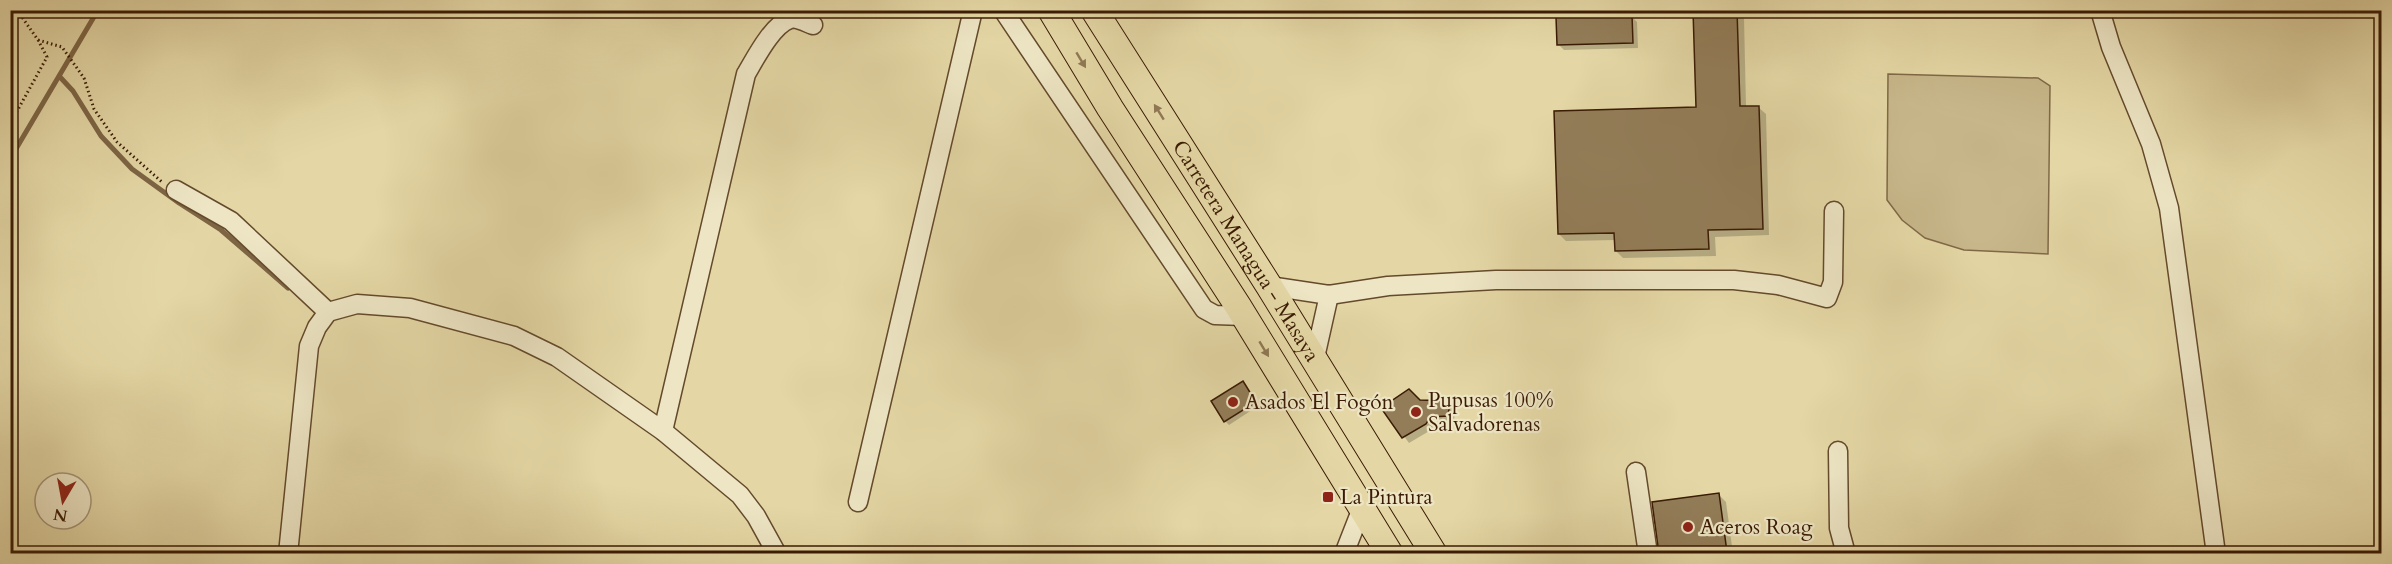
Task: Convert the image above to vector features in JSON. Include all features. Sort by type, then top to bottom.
[{"type":"highway","name":"Carretera Managua - Masaya","points":[[1051,10],[1244,316],[1390,554]]},
{"type":"highway","name":"Carretera Managua - Masaya","points":[[1094,10],[1269,286],[1434,554]]},
{"type":"highway","points":[[1181,217],[1212,250],[1239,285],[1253,290],[1269,286]]},
{"type":"highway","points":[[1314,362],[1317,387],[1325,411],[1361,467],[1364,490],[1362,508]]},
{"type":"street","points":[[858,502],[973,10]]},
{"type":"street","points":[[1003,10],[1204,309],[1215,315],[1244,316]]},
{"type":"street","points":[[2100,10],[2112,47],[2151,144],[2169,208],[2216,554]]},
{"type":"street","points":[[663,431],[746,74],[775,31],[790,19],[798,19],[813,25]]},
{"type":"street","points":[[176,190],[231,221],[327,312]]},
{"type":"street","points":[[1269,286],[1329,295],[1388,286],[1496,280],[1734,280],[1778,285],[1827,298],[1833,282],[1834,211]]},
{"type":"street","points":[[1314,362],[1329,295]]},
{"type":"street","points":[[288,554],[309,346],[316,327],[327,312],[357,304],[410,308],[514,336],[557,357],[663,431],[740,495],[756,516],[777,554]]},
{"type":"street","points":[[1838,451],[1839,528],[1846,554]]},
{"type":"street","points":[[1636,472],[1648,554]]},
{"type":"street","points":[[1344,554],[1362,508]]},
{"type":"path","points":[[10,124],[47,57],[17,10]]},
{"type":"path","points":[[38,40],[62,47],[84,78],[94,110],[117,142],[156,178],[176,190]]},
{"type":"shaded area","points":[[1888,74],[2038,78],[2050,86],[2048,254],[1964,250],[1925,238],[1902,220],[1887,200]]},
{"type":"building","points":[[1693,10],[1737,10],[1740,106],[1759,106],[1763,229],[1708,230],[1709,249],[1615,251],[1614,233],[1558,234],[1554,111],[1696,107]]},
{"type":"building","points":[[1632,15],[1633,43],[1557,45],[1556,17]]},
{"type":"building","name":"Asados El Fogón","points":[[1243,381],[1256,402],[1224,422],[1211,401]]},
{"type":"building","name":"Pupusas 100% Salvadorenas","points":[[1409,389],[1420,400],[1450,401],[1448,416],[1430,417],[1426,424],[1402,438],[1381,408]]},
{"type":"building","name":"Aceros Roag","points":[[1719,493],[1727,552],[1659,554],[1652,502]]},
{"type":"waterway","points":[[10,159],[98,10]]},
{"type":"waterway","points":[[60,77],[73,91],[101,136],[132,169],[221,230],[288,288]]},
{"type":"place","name":"Asados El Fogón","points":[[1233,402]]},
{"type":"place","name":"Pupusas 100% Salvadorenas","points":[[1416,412]]},
{"type":"place","name":"La Pintura","points":[[1328,497]]},
{"type":"place","name":"Aceros Roag","points":[[1688,527]]}]
